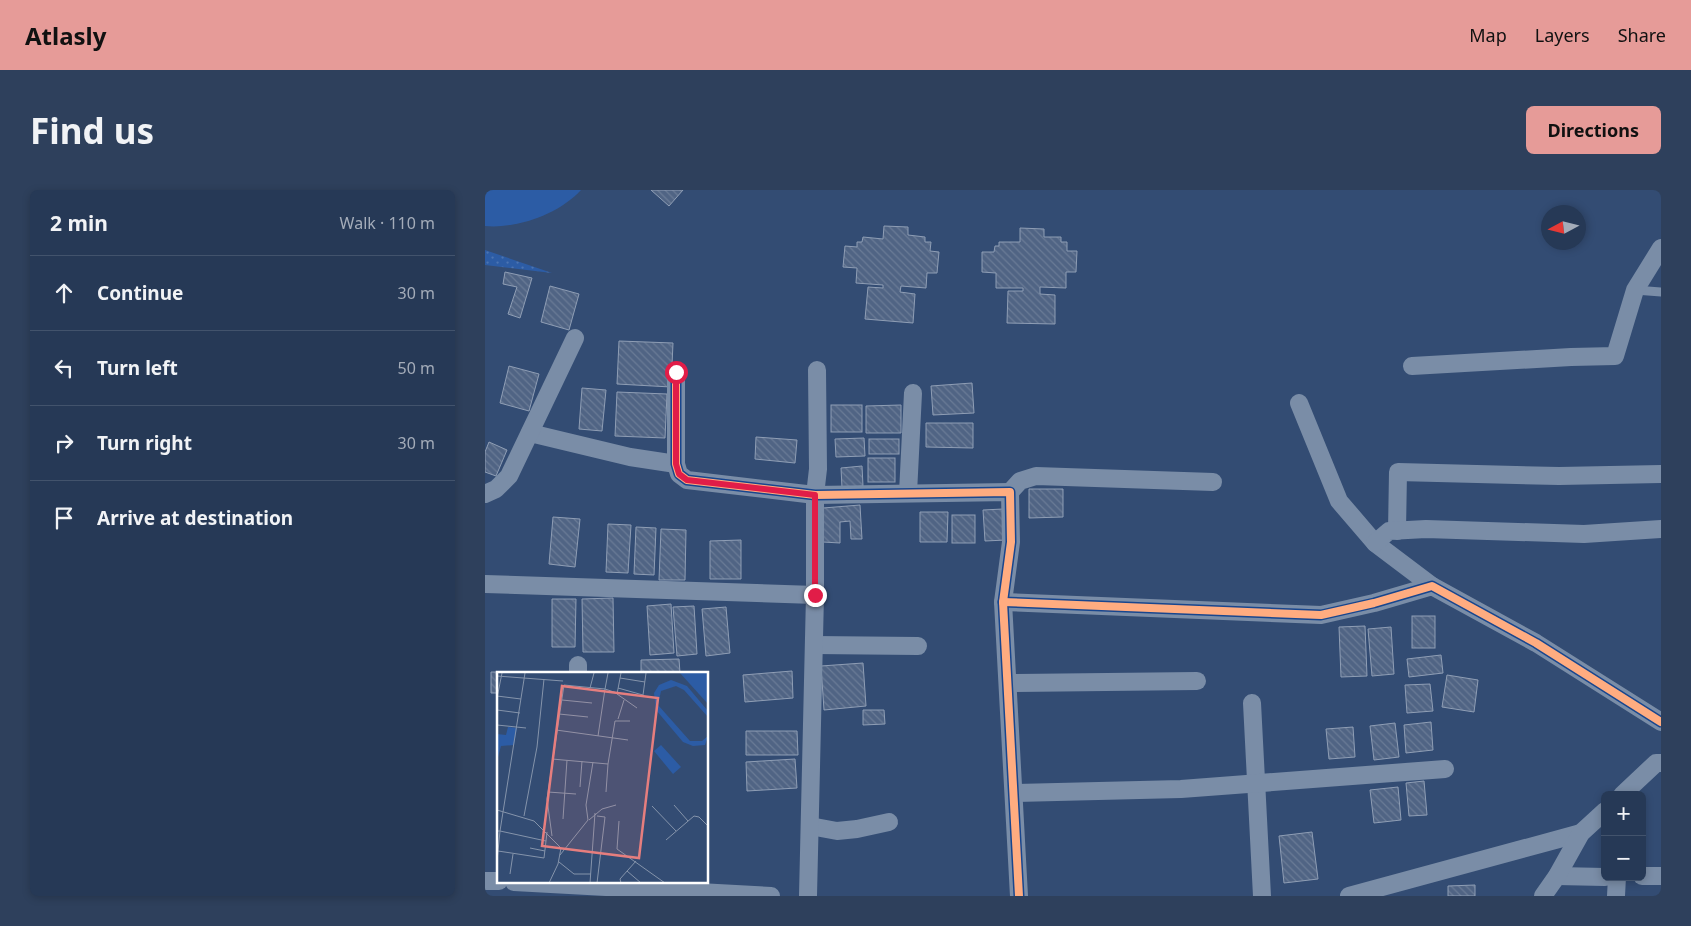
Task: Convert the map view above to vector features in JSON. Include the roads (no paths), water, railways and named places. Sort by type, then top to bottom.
[{"type":"street","points":[[1412,366],[1615,356],[1635,290],[1661,248]]},
{"type":"street","points":[[485,494],[496,489],[509,476],[575,338]]},
{"type":"street","points":[[809,896],[815,495],[818,469],[817,370]]},
{"type":"street","points":[[676,372],[676,464],[679,474],[687,480],[815,495],[1010,492]]},
{"type":"street","points":[[908,493],[913,393]]},
{"type":"street","points":[[1299,403],[1339,501],[1375,543],[1432,586],[1537,643],[1661,722]]},
{"type":"street","points":[[531,433],[629,456],[676,464]]},
{"type":"street","points":[[1397,531],[1398,472],[1559,476],[1661,474]]},
{"type":"street","points":[[1019,896],[1003,602],[1011,542],[1010,492],[1020,481],[1036,476],[1213,482]]},
{"type":"street","points":[[1375,543],[1389,531],[1426,529],[1584,534],[1661,529]]},
{"type":"street","points":[[485,584],[815,595]]},
{"type":"street","points":[[1003,602],[1321,615],[1373,603],[1432,586]]},
{"type":"street","points":[[814,645],[918,646]]},
{"type":"street","points":[[1008,683],[1197,681]]},
{"type":"street","points":[[1252,703],[1262,896]]},
{"type":"street","points":[[1626,791],[1656,763],[1661,763]]},
{"type":"street","points":[[1014,793],[1181,789],[1445,769]]},
{"type":"street","points":[[1543,896],[1557,876],[1581,833],[1601,815]]},
{"type":"street","points":[[810,826],[837,831],[889,822]]},
{"type":"street","points":[[1349,896],[1581,833]]},
{"type":"street","points":[[1557,876],[1601,877]]},
{"type":"street","points":[[1646,876],[1661,876]]},
{"type":"street","points":[[1616,896],[1617,881]]},
{"type":"street","points":[[585,884],[689,887],[771,896]]},
{"type":"lane","points":[[1635,290],[1661,292]]}]
